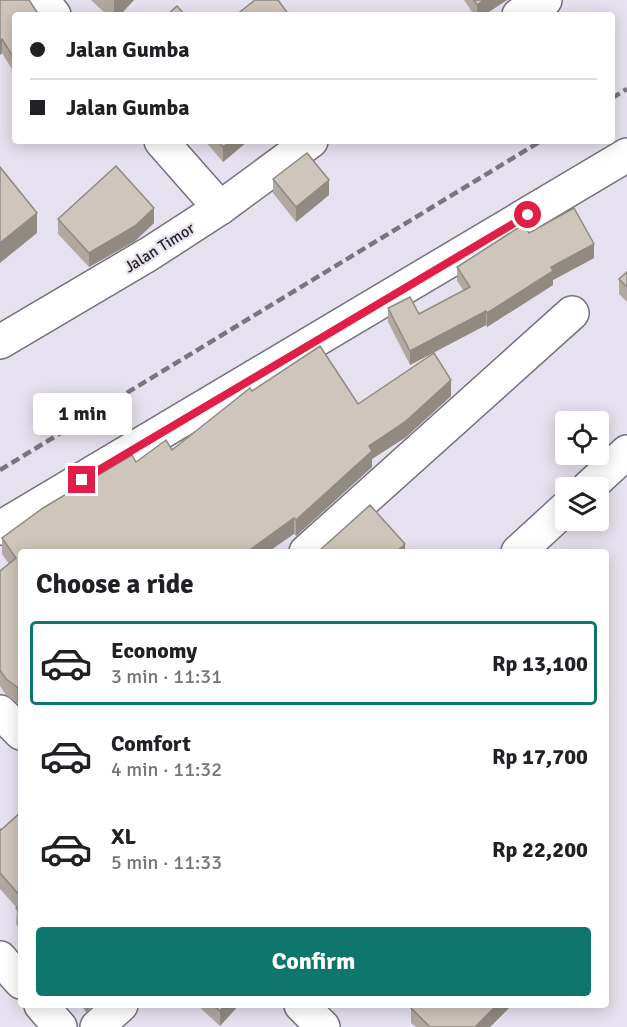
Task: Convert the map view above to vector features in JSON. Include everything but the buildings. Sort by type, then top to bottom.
[{"type":"street","points":[[42,0],[52,12]]},
{"type":"street","points":[[524,12],[545,0]]},
{"type":"street","points":[[164,144],[220,208]]},
{"type":"street","name":"Jalan Timor","points":[[0,342],[149,254],[220,208],[307,144]]},
{"type":"street","points":[[0,528],[627,155]]},
{"type":"street","points":[[309,549],[572,313]]},
{"type":"street","points":[[600,477],[627,452]]},
{"type":"street","points":[[521,549],[555,518]]},
{"type":"street","points":[[0,712],[18,730]]},
{"type":"street","points":[[0,958],[18,979]]},
{"type":"street","points":[[44,1008],[60,1027]]},
{"type":"street","points":[[98,1027],[118,1008]]},
{"type":"street","points":[[304,1008],[323,1027]]},
{"type":"railway","points":[[615,96],[627,89]]},
{"type":"railway","points":[[0,470],[536,144]]},
{"type":"route","points":[[82,480],[528,215]]}]
